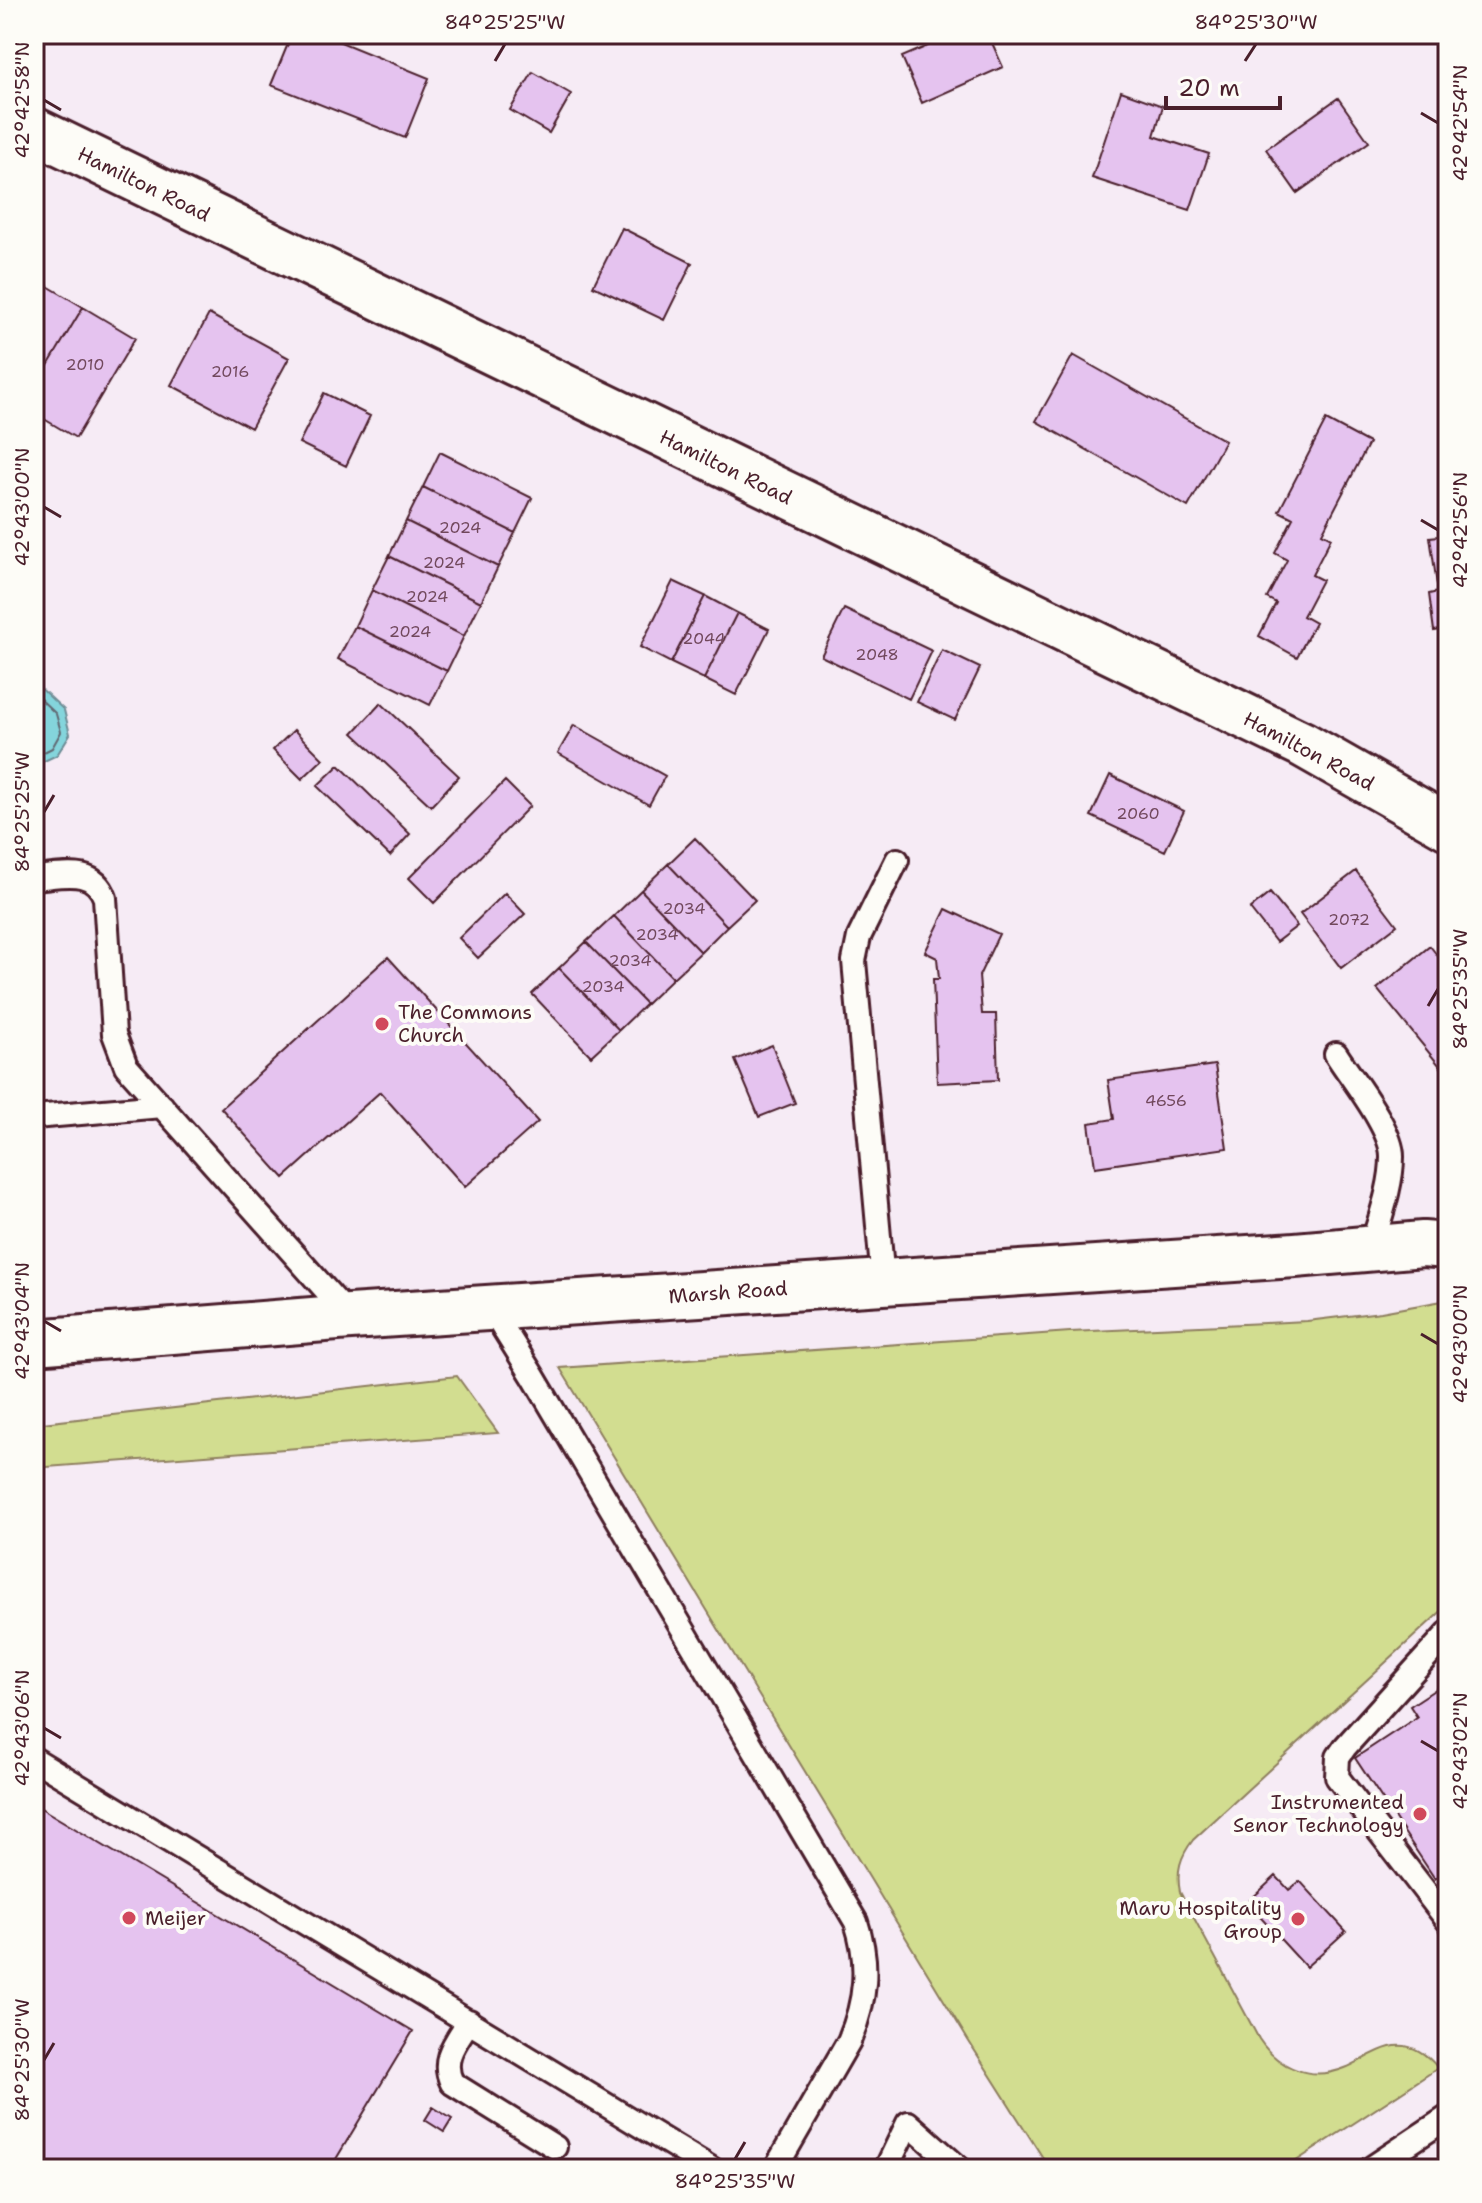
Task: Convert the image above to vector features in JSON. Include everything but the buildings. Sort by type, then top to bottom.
[{"type":"street","name":"Hamilton Road","points":[[34,130],[1302,744],[1432,818],[1448,847]]},
{"type":"street","name":"Marsh Road","points":[[34,1342],[490,1307],[1371,1249],[1440,1240]]},
{"type":"lane","points":[[883,1281],[854,961],[859,937],[897,860]]},
{"type":"lane","points":[[34,878],[79,874],[96,881],[102,889],[117,1045],[126,1066],[350,1317]]},
{"type":"lane","points":[[1336,1054],[1388,1135],[1393,1155],[1371,1249]]},
{"type":"lane","points":[[34,1117],[162,1106]]},
{"type":"lane","points":[[490,1307],[856,1922],[865,1963],[865,1984],[859,2013],[849,2041],[775,2169]]},
{"type":"lane","points":[[1448,1633],[1345,1747],[1336,1767],[1337,1777],[1448,1921]]},
{"type":"lane","points":[[34,1759],[712,2169]]},
{"type":"lane","points":[[469,2021],[446,2062],[452,2083],[555,2147]]},
{"type":"lane","points":[[1370,2169],[1448,2117]]},
{"type":"lane","points":[[886,2169],[908,2123],[960,2169]]},
{"type":"green space","points":[[1448,1300],[1448,1605],[1193,1840],[1182,1858],[1179,1871],[1180,1892],[1259,2039],[1276,2058],[1308,2073],[1332,2072],[1384,2049],[1404,2046],[1423,2053],[1438,2068],[1284,2169],[1050,2169],[968,2040],[560,1368],[1070,1332],[1307,1321]]},
{"type":"green space","points":[[457,1376],[498,1433],[34,1468],[34,1424]]},
{"type":"water","points":[[34,682],[64,710],[70,734],[57,755],[34,766]]},
{"type":"place","name":"The Commons Church","points":[[382,1024]]},
{"type":"place","name":"Instrumented Senor Technology","points":[[1420,1814]]},
{"type":"place","name":"Meijer","points":[[129,1918]]},
{"type":"place","name":"Maru Hospitality Group","points":[[1298,1919]]}]
